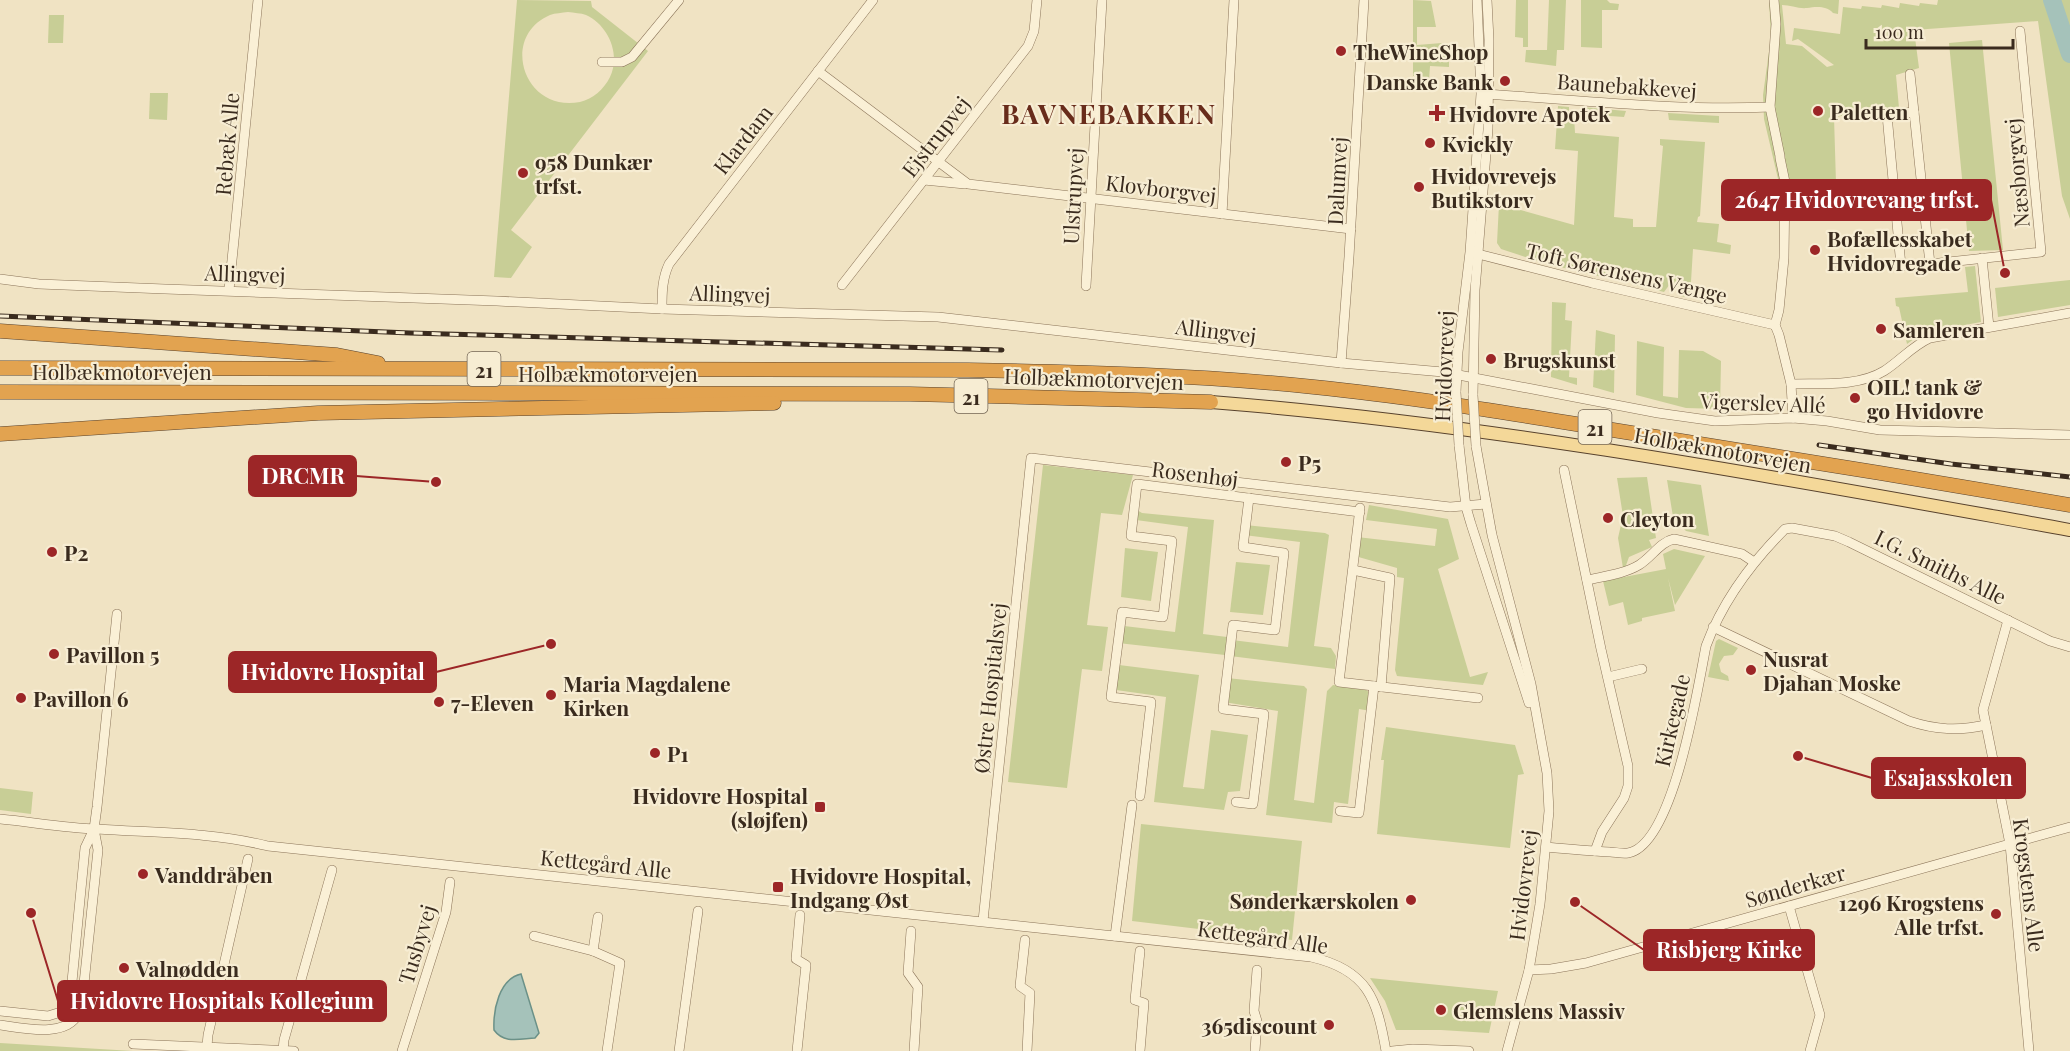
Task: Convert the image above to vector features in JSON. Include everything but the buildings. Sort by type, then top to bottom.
[{"type":"highway","points":[[0,332],[337,355],[407,369]]},
{"type":"highway","name":"Holbækmotorvejen","points":[[0,368],[968,370],[1091,372],[1213,378],[1422,400],[1762,453],[2070,505]]},
{"type":"highway","name":"Holbækmotorvejen","points":[[0,392],[834,394],[1124,398],[1211,402]]},
{"type":"highway","points":[[0,434],[318,413],[777,403],[834,394]]},
{"type":"main road","name":"Holbækmotorvejen","points":[[1211,402],[1314,410],[1419,422],[1695,464],[2070,530]]},
{"type":"street","name":"Rebæk Alle","points":[[229,290],[258,0]]},
{"type":"street","points":[[602,62],[622,62],[632,57],[679,0]]},
{"type":"street","name":"Klardam","points":[[662,309],[662,287],[669,264],[873,0]]},
{"type":"street","name":"Ejstrupvej","points":[[842,285],[1028,46],[1034,30],[1037,0]]},
{"type":"street","name":"Ulstrupvej","points":[[1086,286],[1102,0]]},
{"type":"street","points":[[1222,214],[1234,0]]},
{"type":"street","name":"Dalumvej","points":[[1341,363],[1364,0]]},
{"type":"street","name":"Hvidovrevej","points":[[1477,0],[1488,135],[1475,253],[1458,352],[1456,392],[1460,445],[1466,507],[1536,722]]},
{"type":"street","name":"Hvidovrevej","points":[[1485,94],[1487,0]]},
{"type":"street","points":[[1774,0],[1776,24],[1770,107],[1785,182],[1784,258],[1779,310],[1775,325],[1791,384],[1793,418]]},
{"type":"street","name":"Næsborgvej","points":[[1914,112],[1887,115],[1901,267],[2041,252],[2020,31]]},
{"type":"street","name":"Klovborgvej","points":[[818,71],[968,184]]},
{"type":"street","points":[[1910,74],[1930,264]]},
{"type":"street","name":"Baunebakkevej","points":[[1485,94],[1683,107],[1770,107]]},
{"type":"street","name":"Klovborgvej","points":[[924,180],[1351,229]]},
{"type":"street","name":"Hvidovrevej","points":[[1475,253],[1473,395],[1476,446],[1502,576],[1531,684],[1536,722],[1547,773],[1549,811],[1540,904],[1529,970],[1507,1051]]},
{"type":"street","name":"Toft Sørensens Vænge","points":[[1475,253],[1592,283],[1775,325]]},
{"type":"street","points":[[1982,258],[1989,327]]},
{"type":"street","name":"Allingvej","points":[[0,279],[39,284],[662,309],[938,317],[1457,375]]},
{"type":"street","points":[[1791,384],[1854,381],[1883,371],[1916,344],[1930,338],[2070,313]]},
{"type":"street","name":"Vigerslev Allé","points":[[1457,375],[1714,422],[1793,418],[1880,430],[2070,435]]},
{"type":"street","name":"Rosenhøj","points":[[1031,458],[1362,497],[1466,507],[1486,504]]},
{"type":"street","name":"Østre Hospitalsvej","points":[[983,921],[1031,458]]},
{"type":"street","points":[[1564,470],[1628,766],[1628,786],[1624,798],[1602,832],[1596,851]]},
{"type":"street","name":"Rosenhøj","points":[[1140,796],[1151,702],[1112,697],[1120,622],[1122,612],[1163,617],[1172,541],[1131,536],[1137,484],[1360,512]]},
{"type":"street","points":[[1362,497],[1339,682],[1478,698]]},
{"type":"street","name":"Rosenhøj","points":[[1236,802],[1253,804],[1264,714],[1223,709],[1233,625],[1275,630],[1284,553],[1243,548],[1248,498]]},
{"type":"street","name":"Kirkegade","points":[[1546,847],[1628,853],[1640,848],[1650,836],[1671,796],[1680,771],[1706,646],[1713,627],[1723,607],[1754,562],[1785,529],[1792,528]]},
{"type":"street","name":"I.G. Smiths Alle","points":[[1792,528],[1850,542],[2008,620],[2070,647]]},
{"type":"street","points":[[1587,580],[1623,572],[1638,566],[1667,541],[1674,539],[1742,554],[1754,562]]},
{"type":"street","points":[[1340,811],[1359,813],[1378,686],[1390,579],[1353,570]]},
{"type":"street","points":[[0,1025],[47,1030],[63,1027],[72,1022],[79,1013],[98,850],[94,829],[117,614]]},
{"type":"street","name":"Krogstens Alle","points":[[2008,620],[1983,711],[2010,844],[2030,1051]]},
{"type":"street","points":[[1713,627],[1909,721],[1947,730],[1986,725]]},
{"type":"street","points":[[1608,677],[1642,669]]},
{"type":"street","points":[[1115,936],[1132,804]]},
{"type":"street","name":"Kettegård Alle","points":[[0,819],[94,829],[160,831],[222,837],[268,846],[1311,957],[1331,962],[1350,972],[1363,984],[1380,1016],[1386,1051]]},
{"type":"street","name":"Sønderkær","points":[[1529,970],[1586,963],[2070,827]]},
{"type":"street","points":[[0,1011],[48,1016],[61,1012],[70,1002],[85,848],[94,829]]},
{"type":"street","points":[[207,1046],[248,859]]},
{"type":"street","points":[[283,1050],[332,870]]},
{"type":"street","name":"Tusbyvej","points":[[402,1051],[446,912],[450,882]]},
{"type":"street","points":[[1789,906],[1820,1015],[1810,1051]]},
{"type":"street","points":[[679,1051],[698,911]]},
{"type":"street","points":[[797,1051],[806,965],[796,959],[801,915]]},
{"type":"street","points":[[593,951],[598,917]]},
{"type":"street","points":[[911,932],[908,973],[918,987],[914,1051]]},
{"type":"street","points":[[534,936],[593,951],[620,963],[607,1051]]},
{"type":"street","points":[[1025,940],[1020,986],[1030,993],[1027,1051]]},
{"type":"street","points":[[1140,951],[1135,1000],[1144,1003],[1140,1051]]},
{"type":"street","points":[[1255,1051],[1257,1021],[1254,1011],[1257,970]]},
{"type":"street","points":[[133,1044],[294,1051]]},
{"type":"street","points":[[1392,1051],[1422,1049],[1469,1051]]},
{"type":"green space","points":[[517,0],[591,1],[592,7],[648,51],[511,230],[532,247],[511,278],[494,277]],"holes":[[[580,13],[594,20],[606,33],[613,50],[613,68],[608,81],[594,96],[580,102],[561,102],[545,96],[532,85],[525,71],[522,55],[525,39],[534,26],[550,15]]]},
{"type":"green space","points":[[1413,0],[1431,1],[1436,27],[1417,27],[1417,45],[1442,43],[1443,53],[1449,53],[1449,67],[1430,66],[1429,81],[1424,81],[1424,77],[1413,76]]},
{"type":"green space","points":[[1516,0],[1528,0],[1528,47],[1523,47],[1523,38],[1515,37]]},
{"type":"green space","points":[[1549,0],[1566,0],[1564,50],[1557,50],[1556,66],[1525,62],[1526,50],[1547,50]]},
{"type":"green space","points":[[1581,0],[1607,0],[1610,3],[1619,4],[1618,10],[1602,10],[1602,48],[1581,47]]},
{"type":"green space","points":[[1769,0],[1839,0],[1838,14],[1824,8],[1782,5],[1786,44],[1802,46],[1827,67],[1834,65],[1798,39],[1792,41],[1794,28],[1840,34],[1843,7],[1881,8],[1882,5],[1899,8],[1900,3],[1919,6],[1920,3],[1937,5],[1938,0],[2070,0],[2070,219],[2062,196],[2038,21],[1914,30],[1919,68],[1896,75],[1899,108],[1834,117],[1836,183],[1779,183],[1764,119],[1763,95],[1771,37]]},
{"type":"green space","points":[[49,15],[64,15],[63,43],[48,43]]},
{"type":"green space","points":[[1982,40],[2003,250],[1969,251],[1949,43]]},
{"type":"green space","points":[[150,93],[168,93],[167,120],[149,119]]},
{"type":"green space","points":[[1558,106],[1569,107],[1569,115],[1574,115],[1575,133],[1619,137],[1614,217],[1633,219],[1633,227],[1656,227],[1663,146],[1660,145],[1660,139],[1705,142],[1700,216],[1697,222],[1719,224],[1717,242],[1731,245],[1730,254],[1693,249],[1690,298],[1681,296],[1684,288],[1670,284],[1664,292],[1631,284],[1633,275],[1618,271],[1611,279],[1560,267],[1562,259],[1547,255],[1541,262],[1501,249],[1497,243],[1499,204],[1574,225],[1578,151],[1555,149]]},
{"type":"green space","points":[[1582,107],[1626,111],[1624,117],[1582,114]]},
{"type":"green space","points":[[1668,113],[1719,116],[1719,123],[1669,120]]},
{"type":"green space","points":[[1975,266],[1981,322],[1922,333],[1907,344],[1895,298],[1968,292],[1965,267]]},
{"type":"green space","points":[[2070,280],[2070,305],[1998,317],[1995,288]]},
{"type":"green space","points":[[1552,302],[1566,303],[1565,320],[1572,321],[1569,377],[1577,378],[1577,385],[1551,377]]},
{"type":"green space","points":[[1596,330],[1615,335],[1614,393],[1593,387]]},
{"type":"green space","points":[[1637,341],[1664,347],[1663,396],[1678,398],[1679,350],[1703,351],[1721,361],[1720,409],[1686,408],[1636,395]]},
{"type":"green space","points":[[1043,465],[1133,475],[1122,515],[1101,513],[1087,625],[1108,627],[1102,671],[1082,669],[1067,788],[1008,782]]},
{"type":"green space","points":[[1647,477],[1656,538],[1649,540],[1652,547],[1629,557],[1623,568],[1618,538],[1623,516],[1617,478]]},
{"type":"green space","points":[[1667,480],[1701,485],[1709,536],[1686,531],[1682,527],[1675,529]]},
{"type":"green space","points":[[1369,505],[1448,519],[1459,559],[1438,569],[1470,677],[1488,672],[1483,685],[1397,676],[1395,670],[1404,578],[1397,577],[1397,568],[1355,556],[1357,537],[1435,546],[1437,529],[1366,520]]},
{"type":"green space","points":[[1137,510],[1142,513],[1214,520],[1203,634],[1227,637],[1225,655],[1118,643],[1124,626],[1175,632],[1188,527],[1136,520]]},
{"type":"green space","points":[[1245,525],[1329,535],[1314,646],[1331,648],[1336,656],[1335,669],[1230,656],[1232,640],[1288,647],[1300,542],[1244,535]]},
{"type":"green space","points":[[1125,548],[1158,552],[1151,601],[1121,597]]},
{"type":"green space","points":[[1674,549],[1705,556],[1675,605],[1668,578],[1675,611],[1642,618],[1642,621],[1628,625],[1623,602],[1609,606],[1603,581],[1666,569],[1663,554]]},
{"type":"green space","points":[[1236,562],[1270,565],[1263,615],[1230,612]]},
{"type":"green space","points":[[1719,639],[1738,648],[1733,655],[1724,656],[1719,664],[1721,672],[1728,676],[1729,681],[1708,677],[1716,641]]},
{"type":"green space","points":[[1119,665],[1199,675],[1183,787],[1204,789],[1211,730],[1248,735],[1240,791],[1228,792],[1224,810],[1154,802],[1166,697],[1116,690]]},
{"type":"green space","points":[[1227,678],[1304,686],[1307,689],[1294,800],[1314,803],[1327,691],[1333,685],[1366,690],[1373,695],[1371,711],[1359,709],[1348,804],[1334,802],[1332,823],[1266,815],[1278,711],[1224,702]]},
{"type":"green space","points":[[1386,727],[1515,745],[1524,774],[1518,775],[1510,848],[1377,834],[1384,760],[1381,760]]},
{"type":"green space","points":[[0,788],[33,792],[31,814],[0,810]]},
{"type":"green space","points":[[1141,824],[1302,841],[1292,940],[1132,921]]},
{"type":"green space","points":[[1370,978],[1498,991],[1489,1033],[1396,1030],[1385,1001]]},
{"type":"green space","points":[[0,1043],[133,1051],[0,1051]]},
{"type":"water","points":[[521,974],[539,1033],[535,1038],[507,1039],[494,1030],[496,1005],[507,982]]},
{"type":"waterway","points":[[2052,0],[2070,54]]},
{"type":"railway","points":[[0,316],[410,333],[1002,350]]},
{"type":"railway","points":[[1819,445],[1951,464],[2070,477]]},
{"type":"place","name":"TheWineShop","points":[[1341,51]]},
{"type":"place","name":"Danske Bank","points":[[1505,81]]},
{"type":"place","name":"Paletten","points":[[1818,111]]},
{"type":"place","name":"Hvidovre Apotek","points":[[1437,113]]},
{"type":"place","name":"Kvickly","points":[[1430,143]]},
{"type":"place","name":"958 Dunkær trfst.","points":[[523,173]]},
{"type":"place","name":"Hvidovrevejs Butikstorv","points":[[1419,187]]},
{"type":"place","name":"Bofællesskabet Hvidovregade","points":[[1815,250]]},
{"type":"place","name":"2647 Hvidovrevang trfst.","points":[[2005,273]]},
{"type":"place","name":"Samleren","points":[[1881,329]]},
{"type":"place","name":"Brugskunst","points":[[1491,359]]},
{"type":"place","name":"OIL! tank & go Hvidovre","points":[[1855,398]]},
{"type":"place","name":"P5","points":[[1286,462]]},
{"type":"place","name":"DRCMR","points":[[436,482]]},
{"type":"place","name":"Cleyton","points":[[1608,518]]},
{"type":"place","name":"P2","points":[[52,552]]},
{"type":"place","name":"Hvidovre Hospital","points":[[551,644]]},
{"type":"place","name":"Pavillon 5","points":[[54,654]]},
{"type":"place","name":"Nusrat Djahan Moske","points":[[1751,670]]},
{"type":"place","name":"Maria Magdalene Kirken","points":[[551,695]]},
{"type":"place","name":"Pavillon 6","points":[[21,698]]},
{"type":"place","name":"7-Eleven","points":[[439,702]]},
{"type":"place","name":"P1","points":[[655,753]]},
{"type":"place","name":"Esajasskolen","points":[[1798,756]]},
{"type":"place","name":"Hvidovre Hospital (sløjfen)","points":[[820,807]]},
{"type":"place","name":"Vanddråben","points":[[143,874]]},
{"type":"place","name":"Hvidovre Hospital, Indgang Øst","points":[[778,887]]},
{"type":"place","name":"Sønderkærskolen","points":[[1411,900]]},
{"type":"place","name":"Risbjerg Kirke","points":[[1575,902]]},
{"type":"place","name":"Hvidovre Hospitals Kollegium","points":[[31,913]]},
{"type":"place","name":"1296 Krogstens Alle trfst.","points":[[1996,914]]},
{"type":"place","name":"Valnødden","points":[[124,968]]},
{"type":"place","name":"Glemslens Massiv","points":[[1441,1010]]},
{"type":"place","name":"365discount","points":[[1329,1025]]},
{"type":"district","name":"BAVNEBAKKEN","points":[[1109,113]]}]
